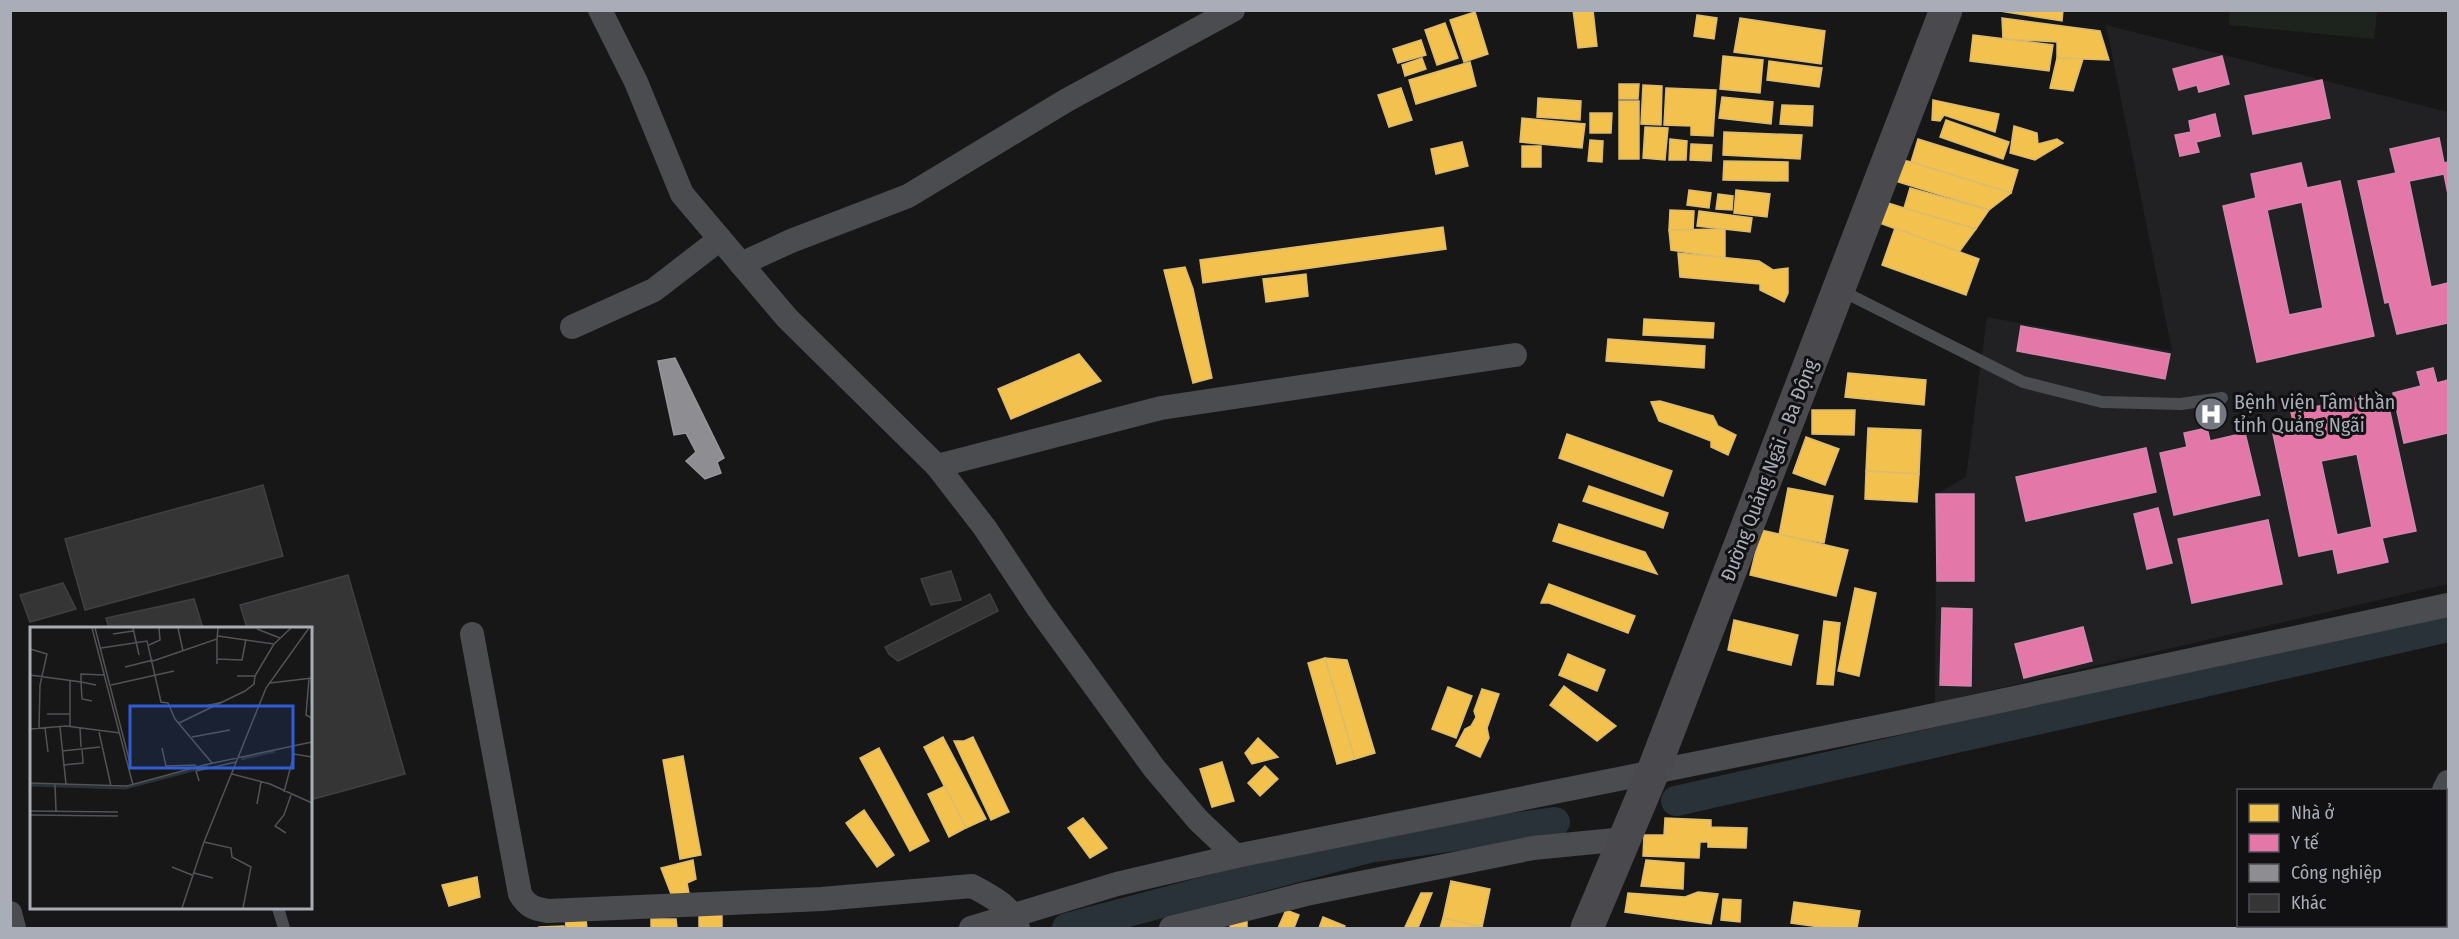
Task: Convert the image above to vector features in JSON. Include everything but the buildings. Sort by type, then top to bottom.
[{"type":"main road","name":"Đường Quảng Ngãi - Ba Động","points":[[1587,928],[1652,774],[1946,10]]},
{"type":"street","points":[[600,10],[636,82],[673,177],[682,194],[787,318],[937,466],[985,528],[1052,627],[1154,768],[1205,827],[1236,856]]},
{"type":"street","points":[[741,264],[908,196],[1067,100],[1233,10]]},
{"type":"street","points":[[572,327],[654,290],[720,239]]},
{"type":"street","points":[[937,466],[1161,408],[1515,355]]},
{"type":"street","points":[[971,928],[1017,922],[1117,884],[1236,856],[1652,774],[2448,605]]},
{"type":"street","points":[[472,634],[520,894],[535,910],[822,899],[972,886],[989,895],[1017,922]]},
{"type":"street","points":[[1171,928],[1306,894],[1522,850],[1625,839]]},
{"type":"street","points":[[10,913],[14,928]]},
{"type":"lane","points":[[1839,289],[2023,382],[2102,402],[2181,404],[2222,398]]},
{"type":"lane","points":[[278,909],[284,928]]},
{"type":"shaded area","points":[[2230,11],[2377,11],[2374,39],[2229,25]]},
{"type":"shaded area","name":"Bệnh viện Tâm thần tỉnh Quảng Ngãi","points":[[2106,25],[2448,112],[2448,584],[1935,703],[1936,494],[1966,477],[1987,317],[2172,351]]},
{"type":"waterway","points":[[1676,801],[2448,627]]},
{"type":"waterway","points":[[1067,928],[1369,848],[1555,822]]},
{"type":"place","name":"Bệnh viện Tâm thần tỉnh Quảng Ngãi","points":[[2211,414]]}]
